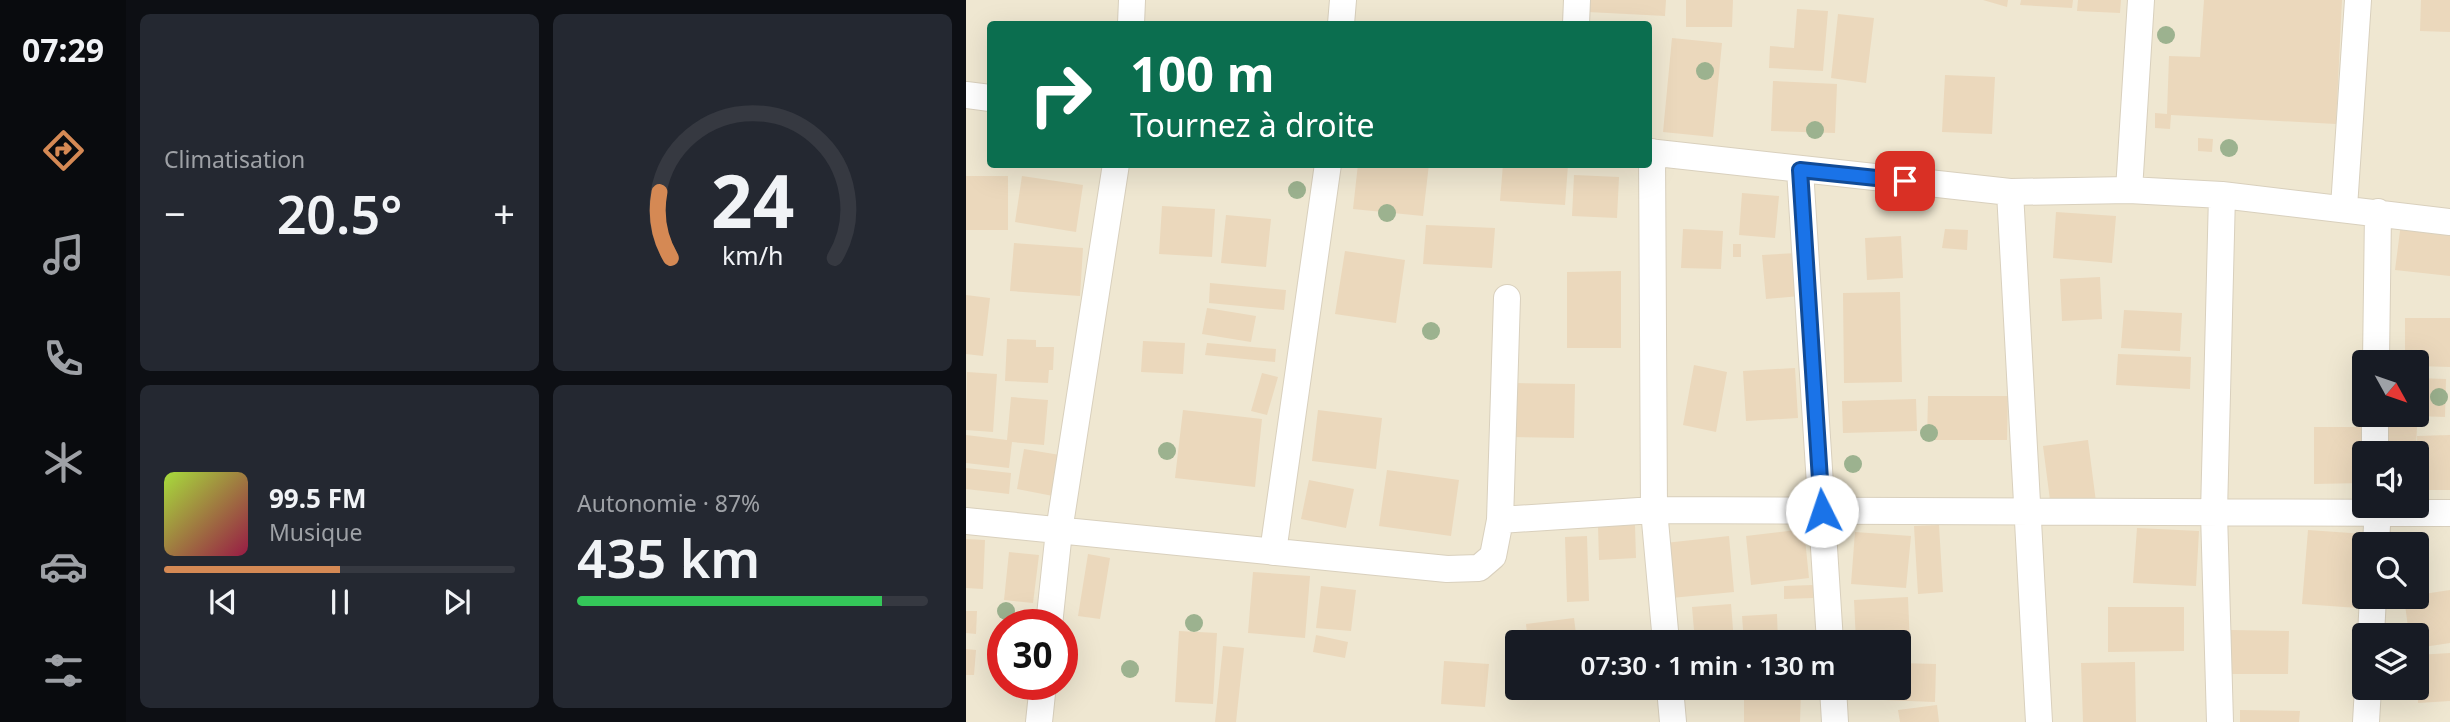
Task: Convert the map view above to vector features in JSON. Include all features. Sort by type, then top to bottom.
[{"type":"street","points":[[1130,21],[1132,0]]},
{"type":"street","points":[[1341,21],[1343,0]]},
{"type":"street","points":[[1576,21],[1577,0]]},
{"type":"street","points":[[2129,190],[2141,0]]},
{"type":"street","points":[[2344,207],[2358,0]]},
{"type":"street","points":[[966,95],[987,98]]},
{"type":"street","points":[[1652,152],[2010,192],[2129,190],[2222,195],[2344,207],[2450,222]]},
{"type":"street","points":[[1051,609],[1059,531],[1115,168]]},
{"type":"street","points":[[1273,552],[1327,168]]},
{"type":"street","points":[[1650,168],[1654,510],[1665,630]]},
{"type":"street","points":[[1800,170],[1829,630]]},
{"type":"street","points":[[2010,192],[2039,722]]},
{"type":"street","points":[[2220,722],[2214,513],[2222,195]]},
{"type":"street","points":[[2376,350],[2378,212]]},
{"type":"street","points":[[966,522],[1447,569],[1479,568],[1493,556],[1500,520],[1507,298]]},
{"type":"street","points":[[1500,520],[1654,510],[2214,513],[2352,510]]},
{"type":"street","points":[[2429,512],[2450,513]]},
{"type":"street","points":[[1040,722],[1042,700]]},
{"type":"street","points":[[1671,700],[1673,722]]},
{"type":"street","points":[[1834,700],[1835,722]]},
{"type":"street","points":[[2366,722],[2367,700]]},
{"type":"shaded area","points":[[966,0],[2450,0],[2450,722],[966,722]]},
{"type":"building","points":[[1589,0],[1666,0],[1665,16],[1588,12]]},
{"type":"building","points":[[1686,0],[1733,0],[1732,27],[1686,27]]},
{"type":"building","points":[[1983,0],[2008,0],[2007,7]]},
{"type":"building","points":[[2021,0],[2073,0],[2072,8],[2020,5]]},
{"type":"building","points":[[2078,0],[2121,0],[2120,13],[2077,11]]},
{"type":"building","points":[[2204,0],[2342,0],[2336,124],[2171,115],[2170,129],[2155,128],[2155,113],[2167,114],[2169,56],[2200,57]]},
{"type":"building","points":[[2421,0],[2450,0],[2450,32],[2420,31]]},
{"type":"building","points":[[1797,9],[1828,11],[1823,71],[1769,68],[1770,46],[1794,48]]},
{"type":"building","points":[[1838,14],[1874,18],[1866,83],[1831,78]]},
{"type":"building","points":[[1672,38],[1722,43],[1713,137],[1663,132]]},
{"type":"building","points":[[1945,75],[1995,77],[1992,134],[1942,132]]},
{"type":"building","points":[[1773,81],[1837,84],[1835,133],[1771,131]]},
{"type":"building","points":[[2198,138],[2213,139],[2212,152],[2198,151]]},
{"type":"building","points":[[1358,168],[1429,168],[1423,216],[1353,209]]},
{"type":"building","points":[[1503,168],[1568,168],[1565,205],[1500,201]]},
{"type":"building","points":[[1574,175],[1619,177],[1617,218],[1572,216]]},
{"type":"building","points":[[966,176],[1008,176],[1008,230],[966,230]]},
{"type":"building","points":[[1022,176],[1083,185],[1076,232],[1015,222]]},
{"type":"building","points":[[1742,193],[1779,196],[1775,238],[1739,235]]},
{"type":"building","points":[[1162,206],[1215,209],[1212,257],[1159,254]]},
{"type":"building","points":[[2056,212],[2116,216],[2112,263],[2053,258]]},
{"type":"building","points":[[1226,215],[1271,219],[1266,267],[1221,263]]},
{"type":"building","points":[[2401,223],[2450,229],[2450,276],[2395,270]]},
{"type":"building","points":[[1426,225],[1495,228],[1492,268],[1423,264]]},
{"type":"building","points":[[1683,229],[1723,231],[1721,269],[1681,268]]},
{"type":"building","points":[[1945,229],[1968,230],[1967,250],[1942,248]]},
{"type":"building","points":[[1901,236],[1903,278],[1867,280],[1865,238]]},
{"type":"building","points":[[1014,243],[1083,248],[1080,296],[1010,291]]},
{"type":"building","points":[[1733,244],[1741,244],[1741,257],[1733,257]]},
{"type":"building","points":[[1345,251],[1405,260],[1396,323],[1335,314]]},
{"type":"building","points":[[1797,253],[1800,296],[1766,299],[1762,255]]},
{"type":"building","points":[[1621,271],[1621,348],[1567,348],[1567,272]]},
{"type":"building","points":[[2100,277],[2102,319],[2062,321],[2060,279]]},
{"type":"building","points":[[1210,283],[1286,290],[1284,310],[1209,303]]},
{"type":"building","points":[[1900,292],[1902,382],[1844,383],[1843,293]]},
{"type":"building","points":[[966,295],[990,298],[983,356],[966,354]]},
{"type":"building","points":[[1207,308],[1256,316],[1251,342],[1202,334]]},
{"type":"building","points":[[2124,310],[2182,313],[2180,351],[2121,348]]},
{"type":"building","points":[[2405,318],[2450,318],[2450,367],[2429,366],[2429,350],[2405,350]]},
{"type":"building","points":[[1007,339],[1036,340],[1036,347],[1054,347],[1053,370],[1049,370],[1048,383],[1005,381]]},
{"type":"building","points":[[1143,341],[1185,343],[1183,374],[1141,372]]},
{"type":"building","points":[[1207,343],[1276,349],[1275,362],[1205,355]]},
{"type":"building","points":[[2118,354],[2191,357],[2190,389],[2116,385]]},
{"type":"building","points":[[1694,365],[1727,372],[1716,432],[1683,425]]},
{"type":"building","points":[[1795,368],[1798,418],[1746,421],[1743,371]]},
{"type":"building","points":[[967,372],[997,374],[993,432],[966,430]]},
{"type":"building","points":[[1262,373],[1278,377],[1267,415],[1251,411]]},
{"type":"building","points":[[2429,378],[2446,379],[2445,417],[2429,416]]},
{"type":"building","points":[[1513,383],[1575,384],[1574,438],[1511,437]]},
{"type":"building","points":[[1928,396],[2008,396],[2007,440],[1927,440]]},
{"type":"building","points":[[1011,397],[1048,400],[1044,445],[1012,442],[1009,468],[966,463],[966,435],[1007,440]]},
{"type":"building","points":[[1916,399],[1917,431],[1843,433],[1842,401]]},
{"type":"building","points":[[1183,410],[1262,419],[1255,487],[1175,478]]},
{"type":"building","points":[[1318,410],[1382,418],[1376,469],[1312,461]]},
{"type":"building","points":[[2314,427],[2364,427],[2364,441],[2352,441],[2352,483],[2314,484]]},
{"type":"building","points":[[2380,427],[2417,427],[2416,441],[2378,441]]},
{"type":"building","points":[[2450,435],[2450,490],[2429,490],[2429,441],[2417,441],[2417,436]]},
{"type":"building","points":[[2088,440],[2096,502],[2051,508],[2043,446]]},
{"type":"building","points":[[1024,449],[1060,455],[1053,496],[1017,489]]},
{"type":"building","points":[[966,468],[1011,473],[1009,494],[966,489]]},
{"type":"building","points":[[1387,470],[1459,480],[1451,536],[1379,526]]},
{"type":"building","points":[[1309,480],[1354,489],[1346,528],[1301,519]]},
{"type":"building","points":[[1635,525],[1636,558],[1599,560],[1598,526]]},
{"type":"building","points":[[1939,525],[1943,592],[1918,594],[1914,526]]},
{"type":"building","points":[[2137,528],[2199,531],[2196,586],[2133,583]]},
{"type":"building","points":[[1804,529],[1809,578],[1751,585],[1746,536]]},
{"type":"building","points":[[2308,530],[2352,533],[2352,608],[2302,604]]},
{"type":"building","points":[[1855,532],[1911,536],[1906,588],[1851,584]]},
{"type":"building","points":[[1587,536],[1589,601],[1567,602],[1565,537]]},
{"type":"building","points":[[1729,536],[1734,592],[1671,598],[1665,543]]},
{"type":"building","points":[[966,539],[985,540],[983,589],[966,588]]},
{"type":"building","points":[[1009,552],[1039,555],[1033,603],[1004,600]]},
{"type":"building","points":[[1088,554],[1110,558],[1100,619],[1078,616]]},
{"type":"building","points":[[1253,572],[1310,576],[1305,638],[1248,633]]},
{"type":"building","points":[[1813,585],[1813,598],[1784,599],[1784,586]]},
{"type":"building","points":[[1321,586],[1356,590],[1351,631],[1316,628]]},
{"type":"building","points":[[2450,590],[2450,643],[2429,646],[2429,623],[2407,623],[2406,609],[2429,609],[2429,593]]},
{"type":"building","points":[[1908,597],[1909,630],[1855,630],[1854,600]]},
{"type":"building","points":[[1731,604],[1733,630],[1694,630],[1692,607]]},
{"type":"building","points":[[2108,607],[2184,607],[2184,651],[2108,652]]},
{"type":"building","points":[[966,611],[977,611],[976,634],[966,633]]},
{"type":"building","points":[[1777,614],[1778,630],[1743,630],[1742,616]]},
{"type":"building","points":[[1574,618],[1576,630],[1527,630],[1526,624]]},
{"type":"building","points":[[2231,630],[2289,631],[2288,674],[2230,674]]},
{"type":"building","points":[[1179,631],[1217,633],[1213,704],[1175,702]]},
{"type":"building","points":[[1316,635],[1348,642],[1345,658],[1313,652]]},
{"type":"building","points":[[1223,646],[1244,648],[1236,722],[1215,722]]},
{"type":"building","points":[[966,649],[976,650],[974,675],[966,675]]},
{"type":"building","points":[[2450,653],[2450,701],[2418,703],[2418,700],[2429,700],[2429,654]]},
{"type":"building","points":[[1444,661],[1489,664],[1485,707],[1441,704]]},
{"type":"building","points":[[2135,662],[2136,722],[2083,722],[2081,663]]},
{"type":"building","points":[[1911,663],[1936,664],[1935,702],[1883,700],[1911,700]]},
{"type":"building","points":[[1744,700],[1801,700],[1800,722],[1744,722]]},
{"type":"building","points":[[1937,705],[1939,722],[1900,722],[1898,710]]},
{"type":"building","points":[[2240,710],[2300,711],[2299,722],[2240,722]]},
{"type":"route","points":[[1822,511],[1800,170],[1905,181]]}]
